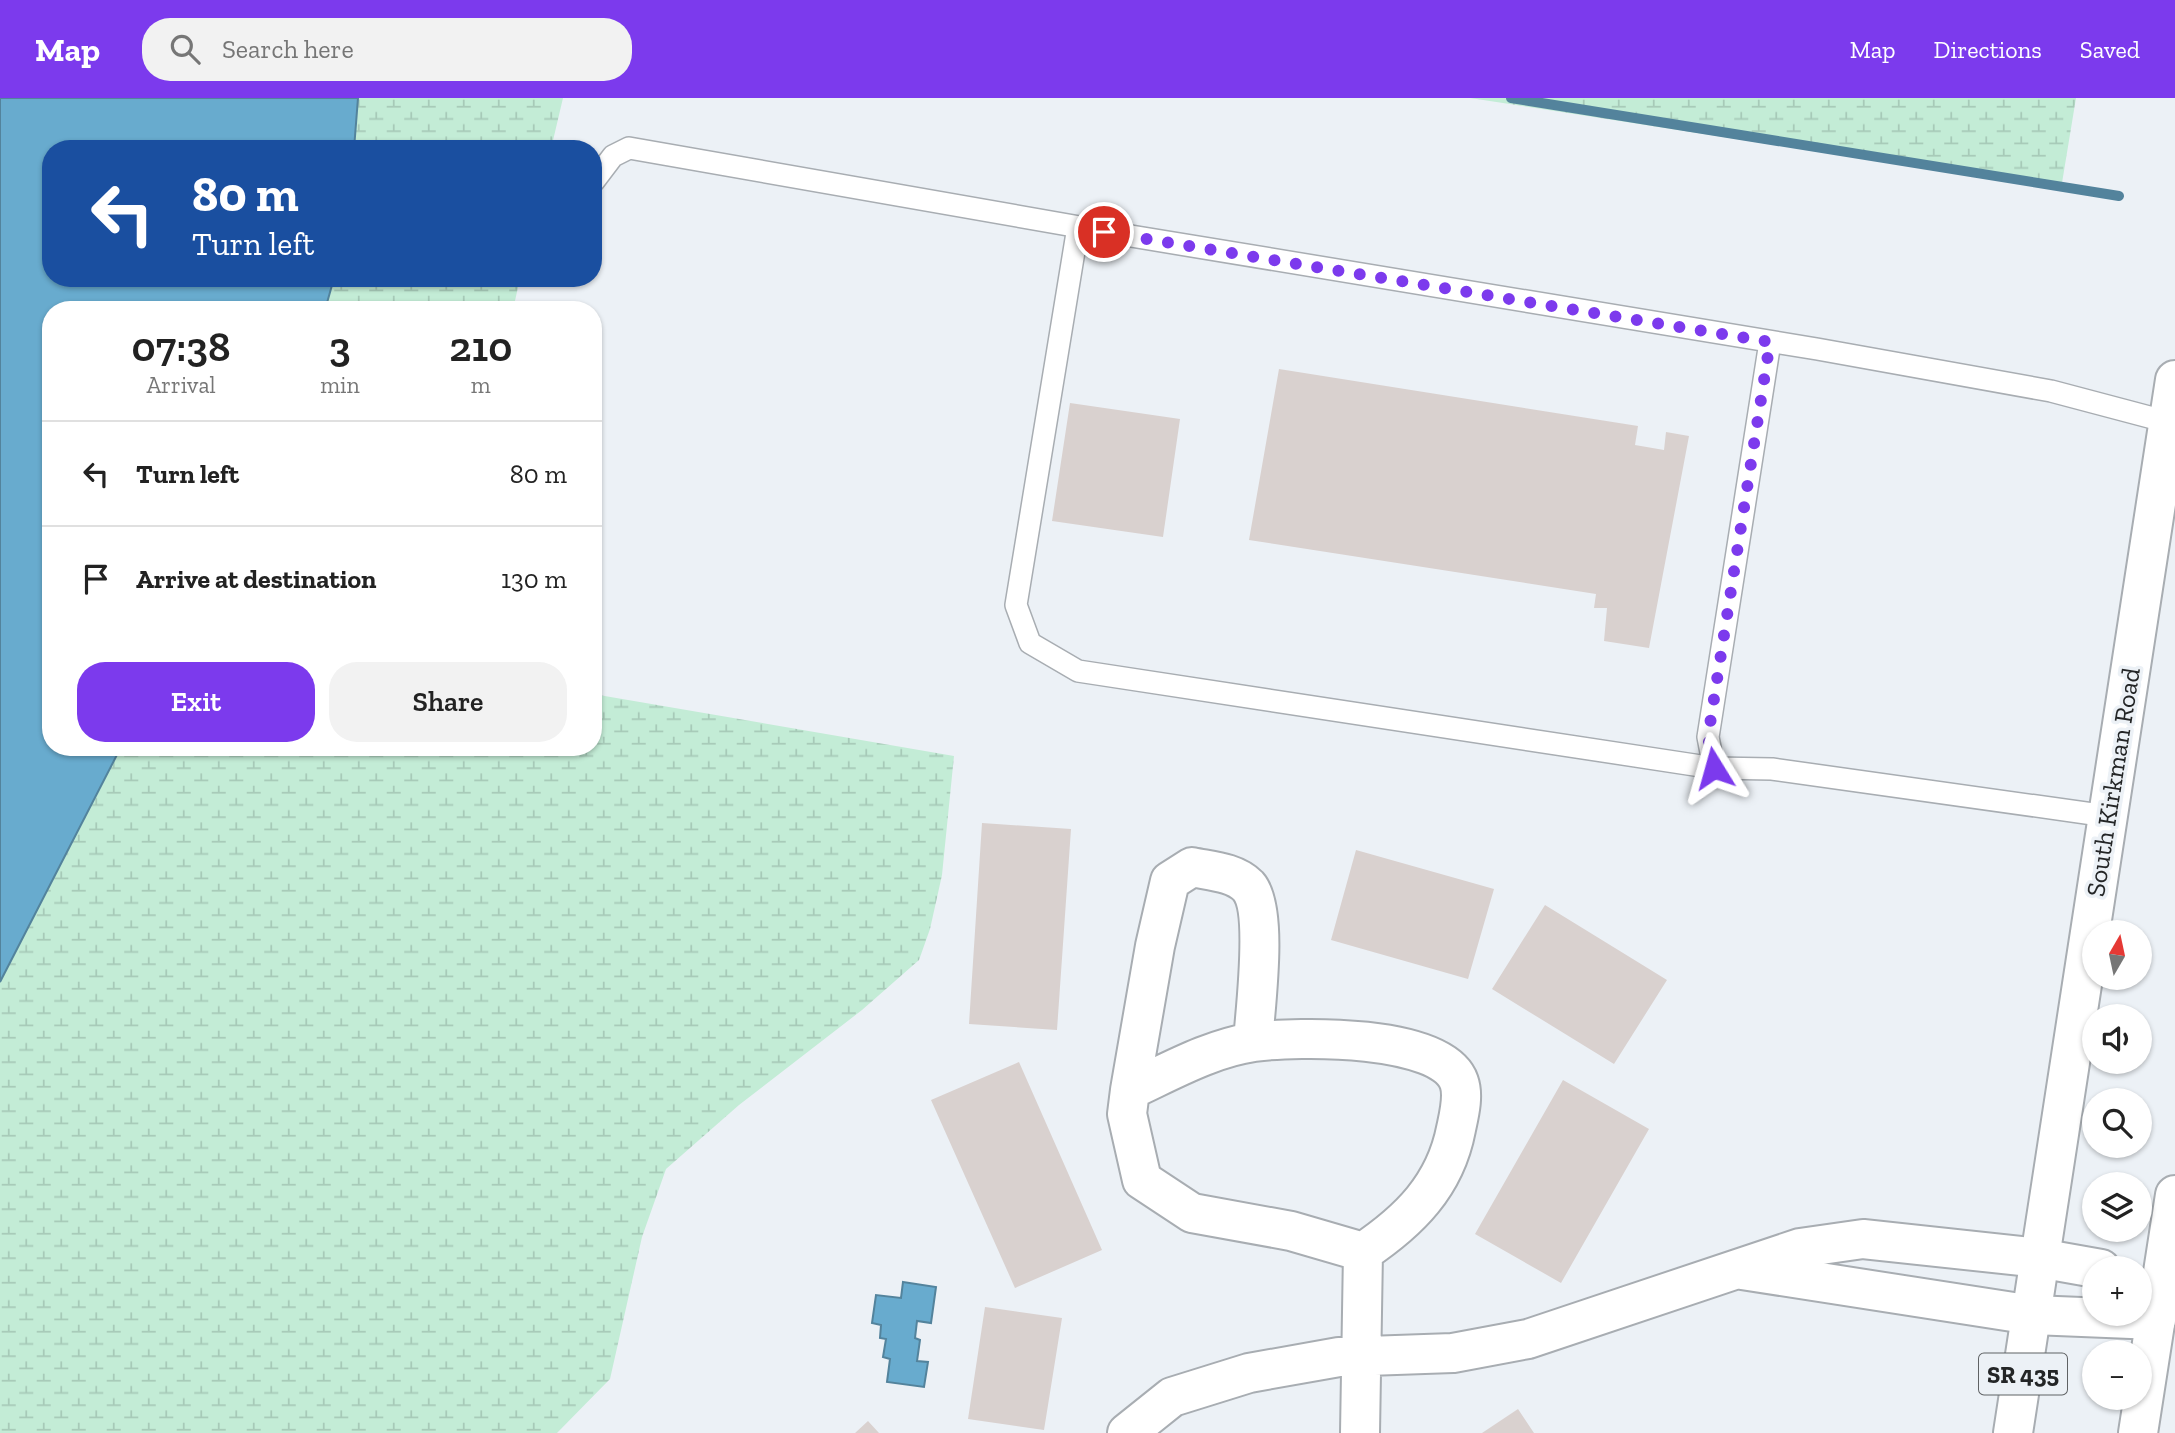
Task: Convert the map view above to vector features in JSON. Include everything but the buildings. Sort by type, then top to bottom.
[{"type":"street","name":"South Kirkman Road","points":[[2013,1433],[2175,380]]},
{"type":"street","points":[[1130,1090],[1204,1056],[1253,1042],[1342,1039],[1423,1052],[1446,1063],[1459,1082],[1461,1108],[1452,1151],[1426,1199],[1399,1228],[1363,1252],[1291,1231],[1192,1213],[1142,1181],[1127,1114],[1130,1090],[1155,947],[1170,881],[1192,867],[1232,875],[1250,888],[1257,912],[1260,948],[1253,1042]]},
{"type":"street","points":[[2138,1433],[2165,1322],[2159,1278],[2175,1195]]},
{"type":"street","points":[[1127,1433],[1171,1397],[1249,1373],[1339,1357],[1453,1353],[1528,1339],[1800,1248],[1863,1239],[2039,1258],[2082,1266]]},
{"type":"street","points":[[1360,1433],[1363,1252]]},
{"type":"street","points":[[1738,1269],[2032,1315],[2165,1322]]},
{"type":"lane","points":[[602,170],[613,156],[629,148],[1077,227],[2052,391],[2168,422]]},
{"type":"lane","points":[[1077,227],[1016,605],[1030,643],[1077,671],[1714,768],[1772,769],[2107,816]]},
{"type":"lane","points":[[1714,768],[1708,737],[1770,342]]},
{"type":"green space","points":[[358,98],[563,98],[553,140],[355,140]]},
{"type":"green space","points":[[1470,98],[2076,98],[2061,189]]},
{"type":"green space","points":[[331,287],[518,287],[515,301],[328,301]]},
{"type":"green space","points":[[602,696],[954,756],[942,875],[930,929],[919,960],[862,1010],[739,1105],[666,1169],[642,1237],[610,1379],[557,1433],[0,1433],[0,982],[116,756],[602,756]]},
{"type":"water","points":[[0,98],[358,98],[355,140],[42,140],[42,287],[331,287],[328,301],[42,301],[42,756],[116,756],[0,982]]},
{"type":"water","points":[[903,1282],[936,1287],[931,1323],[917,1321],[915,1338],[920,1340],[917,1361],[928,1362],[924,1387],[887,1382],[890,1359],[883,1357],[886,1339],[880,1338],[881,1325],[872,1323],[876,1295],[901,1298]]},
{"type":"waterway","points":[[1511,98],[2119,196]]},
{"type":"route","points":[[1104,232],[1770,342],[1708,737],[1714,768]]}]
